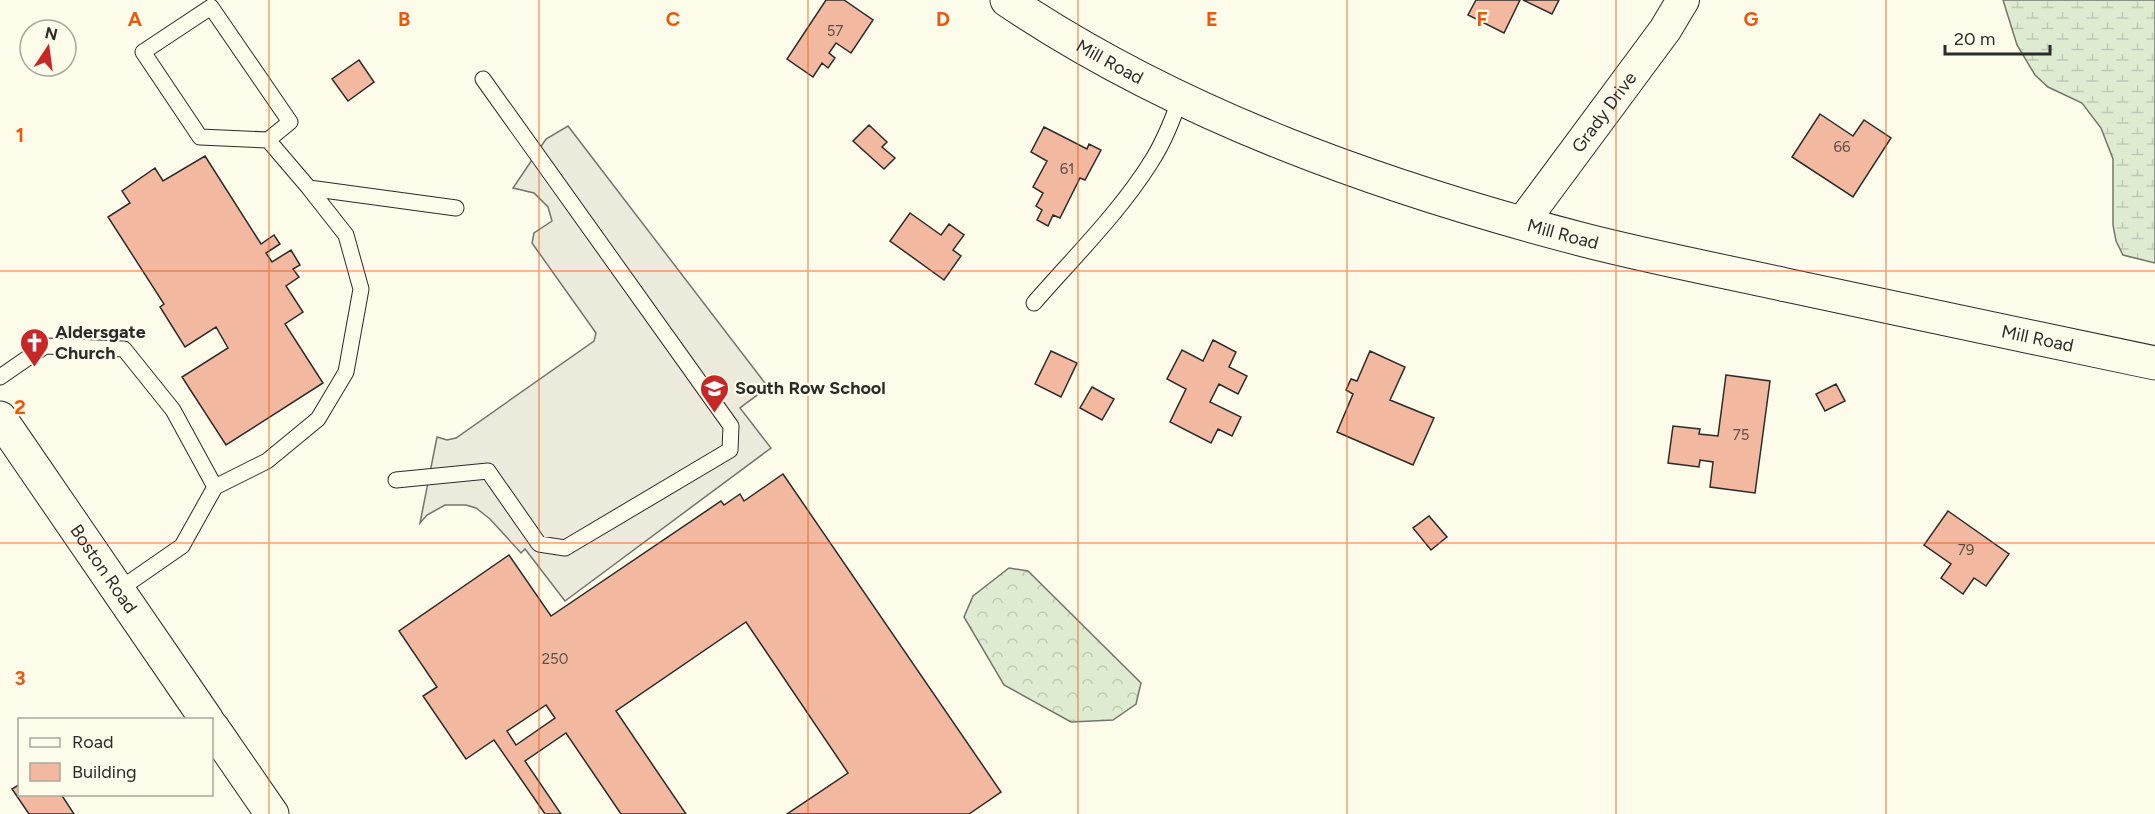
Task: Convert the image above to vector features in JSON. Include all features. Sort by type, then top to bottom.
[{"type":"main road","name":"Mill Road","points":[[1007,0],[1055,32],[1180,99],[1350,168],[1522,223],[1641,254],[2155,363]]},
{"type":"main road","name":"Boston Road","points":[[0,418],[206,718]]},
{"type":"main road","points":[[213,728],[272,814]]},
{"type":"street","name":"Grady Drive","points":[[1522,223],[1665,30],[1683,0]]},
{"type":"lane","points":[[117,591],[182,546],[215,487],[267,461],[318,419],[346,372],[361,289],[346,235],[268,140],[200,137],[143,52],[211,8],[290,123],[268,140]]},
{"type":"lane","points":[[396,480],[488,471],[539,544],[565,548],[730,450],[731,426],[483,79]]},
{"type":"lane","points":[[1034,303],[1116,210],[1151,162],[1164,139],[1180,99]]},
{"type":"lane","points":[[309,188],[456,208]]},
{"type":"lane","points":[[0,377],[45,346],[124,349],[173,410],[215,487]]},
{"type":"green space","points":[[2003,0],[2155,0],[2155,263],[2123,255],[2116,241],[2113,225],[2113,159],[2101,128],[2082,103],[2048,87],[2035,75],[2017,45]]},
{"type":"green space","points":[[1009,568],[1028,571],[1141,683],[1136,704],[1113,720],[1071,722],[1004,685],[964,617],[973,596]]},
{"type":"shaded area","points":[[568,126],[768,387],[740,408],[771,448],[565,601],[525,549],[521,553],[490,519],[476,508],[466,505],[445,505],[427,515],[420,523],[437,437],[447,440],[456,438],[594,341],[596,333],[532,243],[534,233],[552,221],[548,207],[534,193],[513,188],[546,139]]},
{"type":"building","points":[[826,0],[844,0],[873,20],[851,53],[836,43],[829,53],[835,58],[828,68],[822,63],[813,77],[787,59]]},
{"type":"building","points":[[1476,0],[1520,0],[1504,33],[1468,15]]},
{"type":"building","points":[[1523,0],[1559,0],[1552,14]]},
{"type":"building","points":[[359,60],[374,82],[348,101],[332,79]]},
{"type":"building","points":[[1820,114],[1853,136],[1864,120],[1891,138],[1853,197],[1792,157]]},
{"type":"building","points":[[869,125],[887,142],[882,147],[895,158],[884,169],[853,141]]},
{"type":"building","points":[[1044,127],[1087,149],[1089,144],[1101,150],[1085,180],[1080,178],[1060,218],[1053,215],[1048,226],[1037,220],[1042,210],[1036,206],[1043,193],[1033,187],[1047,161],[1031,152]]},
{"type":"building","points":[[205,156],[261,244],[274,235],[280,244],[266,253],[272,262],[291,250],[300,265],[293,269],[299,277],[286,286],[303,312],[285,324],[323,383],[226,445],[182,377],[228,348],[216,327],[185,347],[160,307],[164,304],[108,217],[130,203],[122,191],[155,168],[163,181]]},
{"type":"building","points":[[910,213],[941,235],[949,224],[964,235],[953,250],[961,256],[944,280],[890,241]]},
{"type":"building","points":[[1213,340],[1236,352],[1229,367],[1247,376],[1238,394],[1219,384],[1210,402],[1241,417],[1232,436],[1218,429],[1211,443],[1170,422],[1186,389],[1167,379],[1182,350],[1203,361]]},
{"type":"building","points":[[1051,351],[1077,363],[1061,397],[1035,384]]},
{"type":"building","points":[[1370,351],[1405,367],[1390,400],[1434,418],[1413,465],[1337,432],[1353,394],[1346,390],[1351,379],[1357,381]]},
{"type":"building","points":[[1726,375],[1770,381],[1755,493],[1710,487],[1713,462],[1700,460],[1699,467],[1668,463],[1673,426],[1700,429],[1699,434],[1718,436]]},
{"type":"building","points":[[1836,384],[1845,401],[1825,411],[1816,394]]},
{"type":"building","points":[[1092,387],[1114,399],[1102,420],[1080,408]]},
{"type":"building","points":[[783,474],[1001,792],[969,814],[787,814],[848,773],[746,622],[616,711],[686,814],[621,814],[566,733],[525,761],[561,814],[545,814],[494,740],[466,759],[423,696],[437,687],[399,631],[509,555],[551,616],[721,501],[724,505],[740,494],[744,501]],"holes":[[[546,705],[555,718],[516,745],[507,731]]]},
{"type":"building","points":[[1948,511],[2009,554],[1986,586],[1974,578],[1963,594],[1941,578],[1951,564],[1924,545]]},
{"type":"building","points":[[1429,516],[1447,537],[1431,550],[1413,528]]},
{"type":"building","points":[[18,785],[18,796],[62,796],[74,814],[29,814],[12,789]]},
{"type":"place","name":"Aldersgate Church","points":[[34,368]]},
{"type":"place","name":"South Row School","points":[[714,414]]}]
